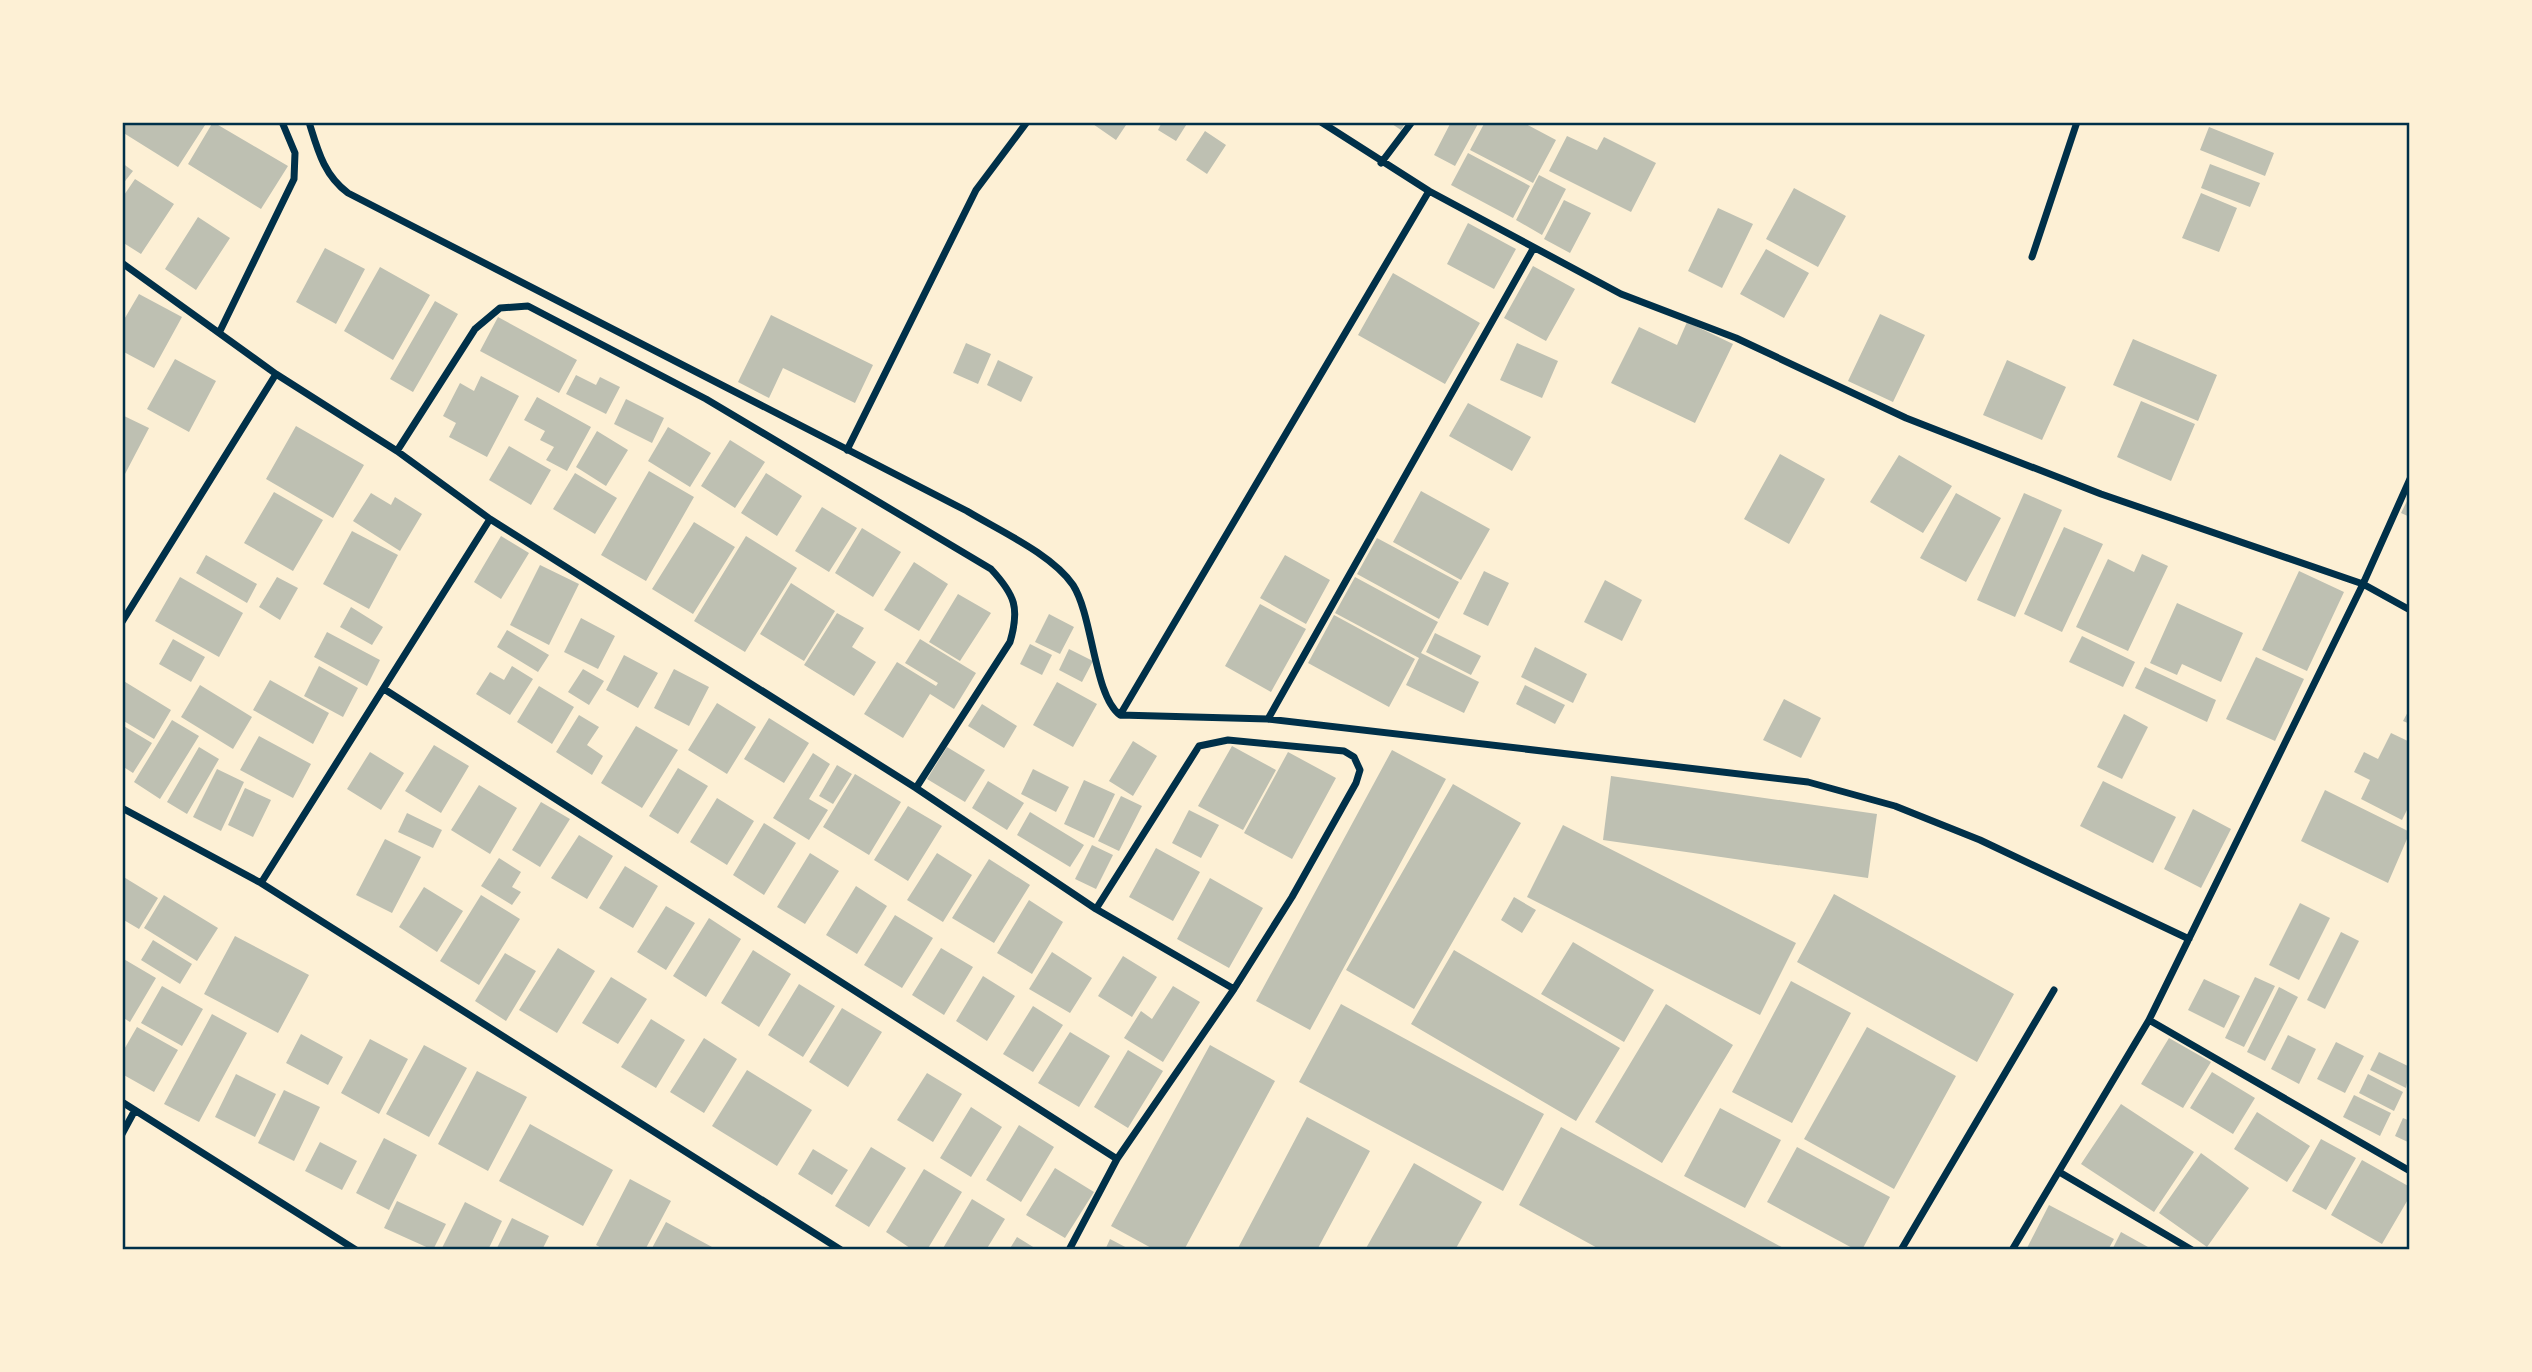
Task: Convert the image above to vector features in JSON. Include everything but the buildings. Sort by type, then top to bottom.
[{"type":"street","points":[[220,331],[294,179],[295,153],[282,122]]},
{"type":"street","points":[[309,122],[323,165],[333,182],[348,193],[847,450],[989,525],[1044,558],[1073,585],[1086,621],[1106,695],[1112,709],[1119,715],[1268,719],[1808,782],[1895,806],[1980,840],[2189,939]]},
{"type":"street","points":[[847,450],[976,190],[1027,122]]},
{"type":"street","points":[[1321,122],[1381,163],[1429,191],[1621,294],[1735,338],[1906,418],[2101,495],[2363,584],[2410,610]]},
{"type":"street","points":[[1381,163],[1412,122]]},
{"type":"street","points":[[2032,257],[2077,122]]},
{"type":"street","points":[[1119,715],[1429,191]]},
{"type":"street","points":[[1268,719],[1533,249]]},
{"type":"street","points":[[122,263],[220,331],[276,374],[397,451],[490,519],[916,788],[1096,909],[1234,989]]},
{"type":"street","points":[[397,451],[475,329],[500,307],[528,306],[718,405],[991,569],[1010,590],[1017,618],[1010,642],[916,788]]},
{"type":"street","points":[[122,622],[276,374]]},
{"type":"street","points":[[2012,1250],[2150,1020],[2363,584],[2410,480]]},
{"type":"street","points":[[261,883],[490,519]]},
{"type":"street","points":[[384,689],[1117,1158]]},
{"type":"street","points":[[1069,1250],[1117,1158],[1234,989],[1292,897],[1356,783],[1360,770],[1354,757],[1345,751],[1228,740],[1199,746],[1096,909]]},
{"type":"street","points":[[122,808],[261,883],[841,1250]]},
{"type":"street","points":[[1901,1250],[2054,990]]},
{"type":"street","points":[[2150,1020],[2410,1171]]},
{"type":"street","points":[[122,1102],[356,1250]]},
{"type":"street","points":[[122,1135],[135,1110]]},
{"type":"street","points":[[2060,1173],[2192,1250]]}]
